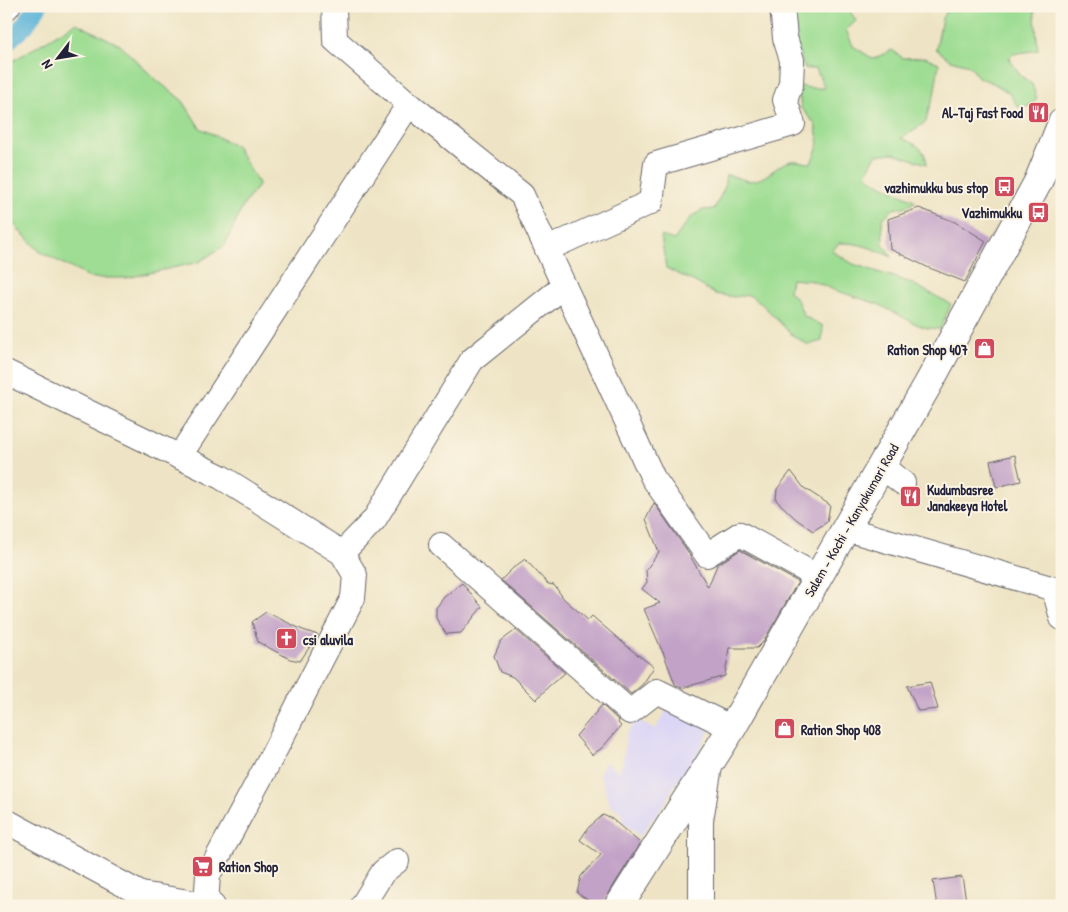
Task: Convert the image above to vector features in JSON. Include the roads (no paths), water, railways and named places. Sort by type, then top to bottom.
[{"type":"main road","name":"Salem - Kochi - Kanyakumari Road","points":[[620,906],[711,764],[846,529],[1038,182],[1062,122]]},
{"type":"main road","points":[[1038,182],[1062,165]]},
{"type":"street","points":[[334,6],[335,40],[409,104],[522,195],[653,478],[707,555],[740,534],[818,577]]},
{"type":"street","points":[[547,249],[651,202],[656,164],[793,124],[785,100],[792,84],[792,60],[785,38],[782,6]]},
{"type":"street","points":[[179,457],[409,104]]},
{"type":"street","points":[[342,553],[374,520],[472,360],[564,286]]},
{"type":"street","points":[[6,372],[221,477],[342,553],[355,575],[353,598],[208,876],[209,905],[141,894],[6,822]]},
{"type":"street","points":[[881,466],[902,482]]},
{"type":"street","points":[[846,529],[1054,589],[1062,618]]},
{"type":"street","points":[[441,545],[630,712],[657,691],[732,728]]},
{"type":"street","points":[[701,906],[701,820],[711,764]]},
{"type":"street","points":[[362,906],[383,872],[397,861]]},
{"type":"waterway","points":[[6,42],[25,25],[38,6]]},
{"type":"place","name":"Al-Taj Fast Food","points":[[1039,112]]},
{"type":"place","name":"vazhimukku bus stop","points":[[1004,187]]},
{"type":"place","name":"Vazhimukku","points":[[1038,212]]},
{"type":"place","name":"Ration Shop 407","points":[[984,349]]},
{"type":"place","name":"Kudumbasree Janakeeya Hotel","points":[[911,497]]},
{"type":"place","name":"csi aluvila","points":[[287,639]]},
{"type":"place","name":"Ration Shop 408","points":[[785,729]]},
{"type":"place","name":"Ration Shop","points":[[203,866]]}]
